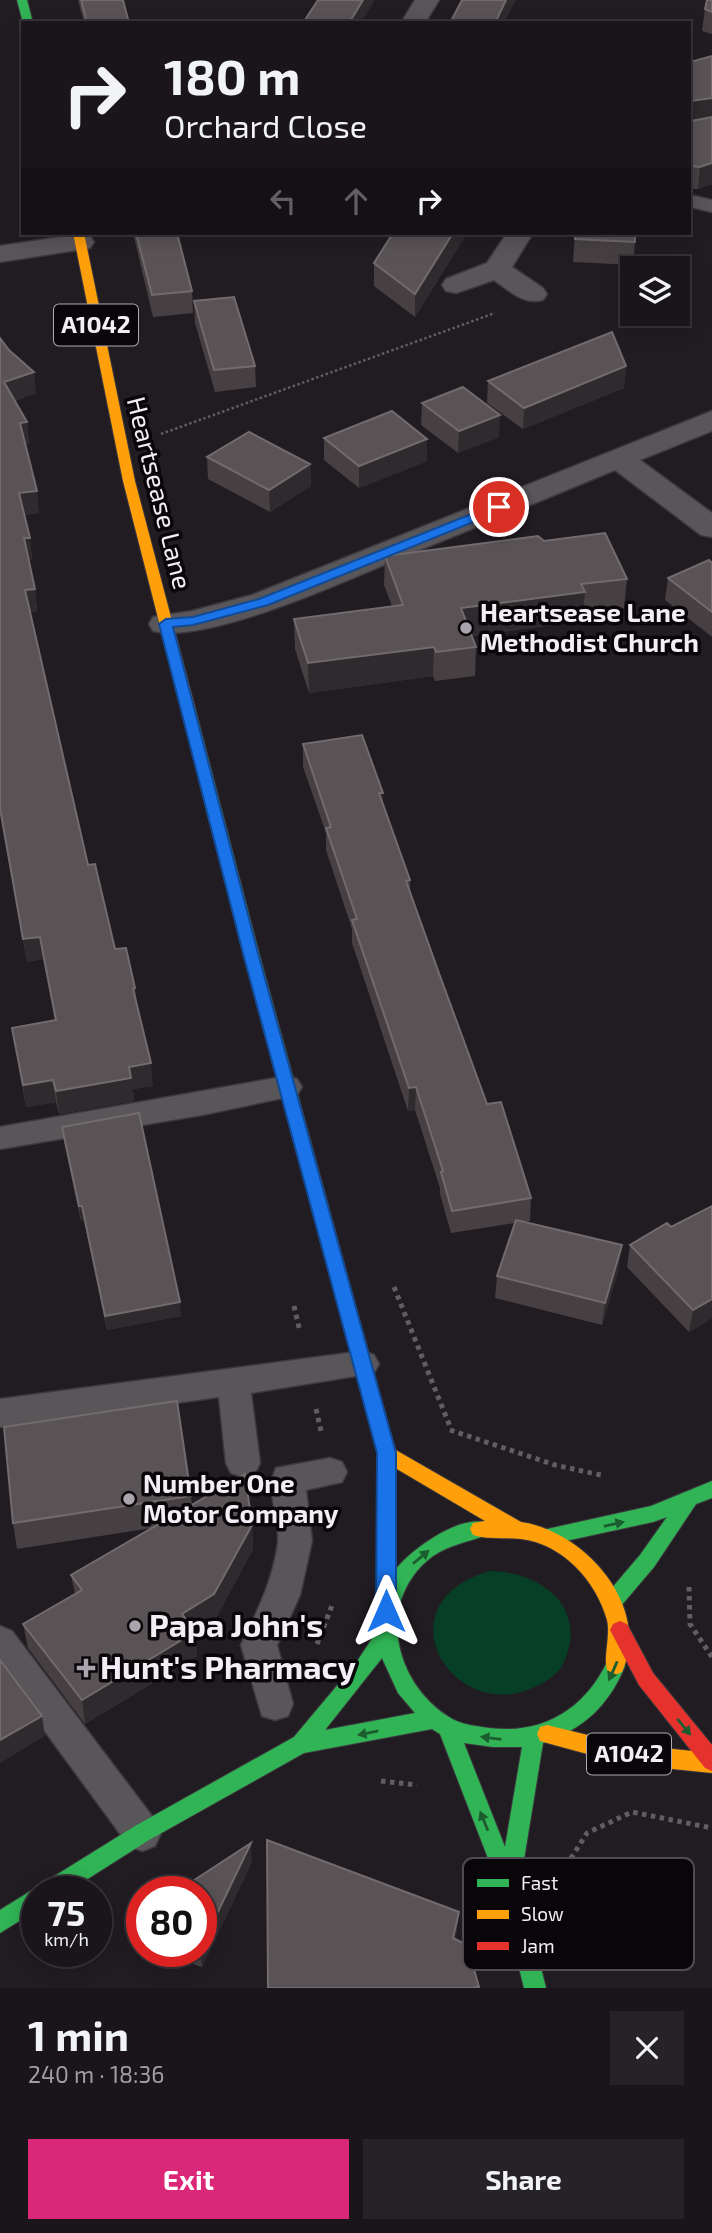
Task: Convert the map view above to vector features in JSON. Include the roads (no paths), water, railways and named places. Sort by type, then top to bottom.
[{"type":"main road","points":[[22,0],[27,21]]},
{"type":"main road","name":"Heartsease Lane","points":[[79,237],[112,408],[166,624],[287,1087],[387,1453],[386,1611]]},
{"type":"main road","points":[[387,1453],[516,1529],[547,1538],[575,1553],[597,1574],[613,1601],[620,1630],[618,1663],[603,1692],[579,1718],[541,1736],[509,1740],[470,1735],[442,1724],[411,1698],[393,1671],[384,1637],[386,1611],[398,1581],[419,1556],[447,1538],[480,1529],[516,1529]]},
{"type":"main road","points":[[547,1538],[632,1520],[688,1502],[712,1489]]},
{"type":"main road","points":[[613,1601],[647,1560],[688,1502]]},
{"type":"main road","name":"A1042","points":[[620,1630],[646,1679],[712,1762]]},
{"type":"main road","points":[[73,1876],[142,1833],[301,1744],[363,1669],[384,1637]]},
{"type":"main road","points":[[301,1744],[442,1724]]},
{"type":"main road","points":[[442,1724],[498,1858]]},
{"type":"main road","points":[[515,1858],[541,1736]]},
{"type":"main road","name":"A1042","points":[[541,1736],[624,1754],[712,1762]]},
{"type":"main road","points":[[0,1922],[21,1908]]},
{"type":"main road","points":[[530,1970],[535,1988]]},
{"type":"street","points":[[414,21],[427,0]]},
{"type":"street","points":[[456,285],[497,270],[519,235]]},
{"type":"street","points":[[0,254],[79,237]]},
{"type":"street","points":[[497,270],[533,295]]},
{"type":"street","points":[[166,624],[193,621],[264,602],[712,420]]},
{"type":"street","points":[[618,458],[712,528]]},
{"type":"lane","points":[[691,201],[712,206]]},
{"type":"lane","points":[[0,1138],[287,1087]]},
{"type":"lane","points":[[0,1413],[363,1364]]},
{"type":"lane","points":[[233,1382],[243,1463]]},
{"type":"lane","points":[[275,1704],[259,1645],[283,1595],[295,1541],[288,1478],[330,1472]]},
{"type":"lane","points":[[0,1642],[142,1833]]},
{"type":"place","name":"Heartsease Lane Methodist Church","points":[[466,628]]},
{"type":"place","name":"Number One Motor Company","points":[[129,1499]]},
{"type":"place","name":"Papa John's","points":[[135,1626]]},
{"type":"place","name":"Hunt's Pharmacy","points":[[86,1668]]}]
